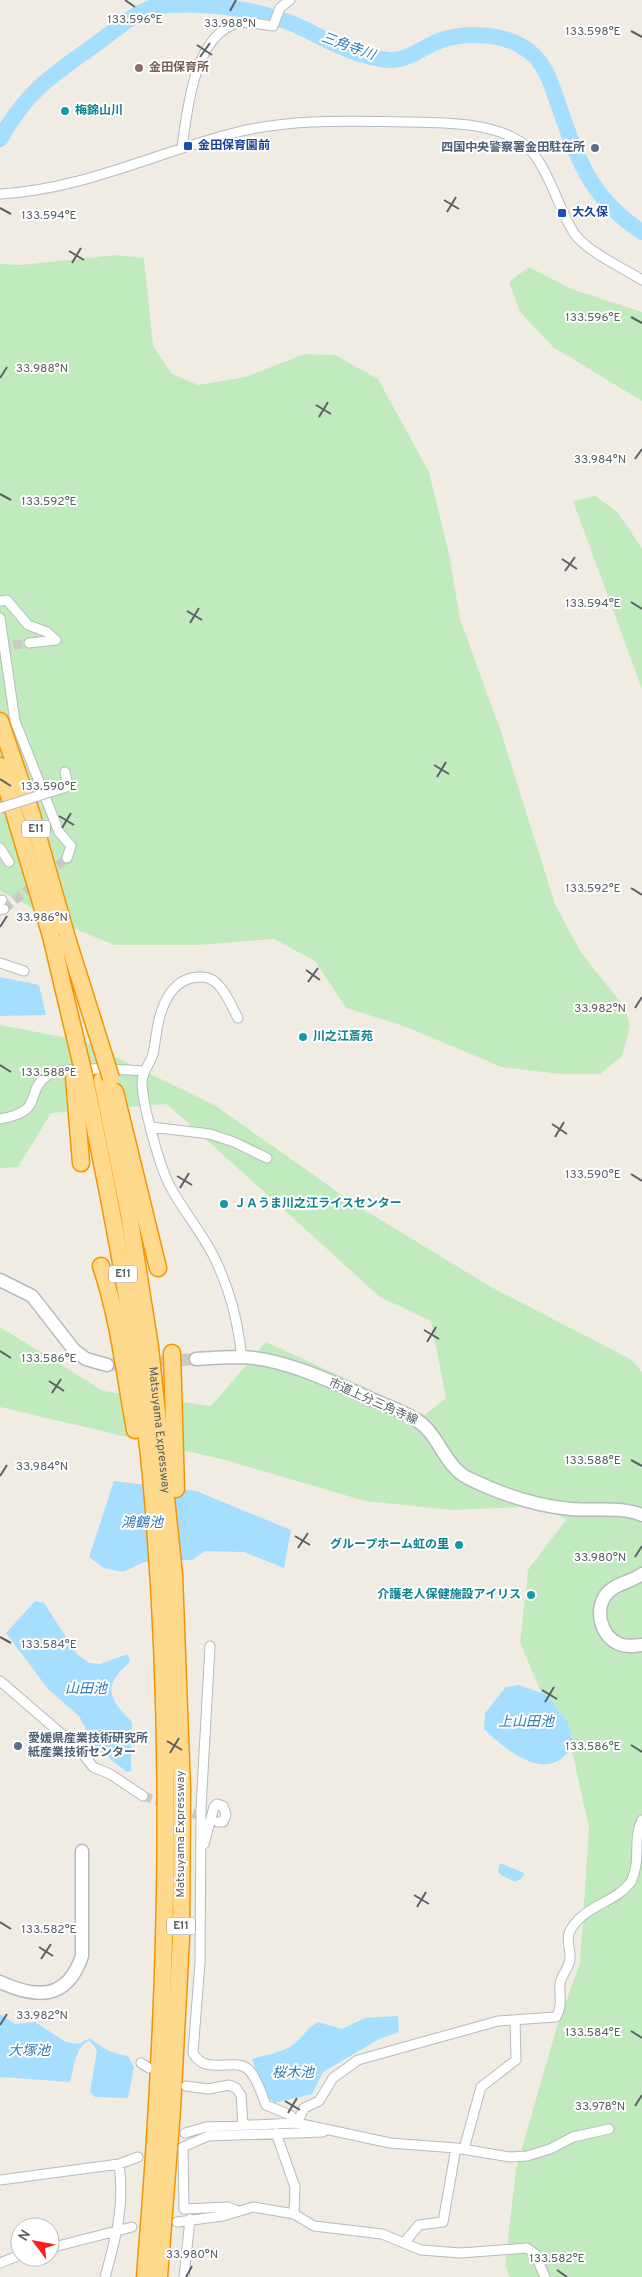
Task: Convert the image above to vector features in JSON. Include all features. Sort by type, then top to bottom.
[{"type":"highway","name":"E11","points":[[0,721],[31,812],[54,937]]},
{"type":"highway","name":"E11","points":[[0,766],[54,937]]},
{"type":"highway","points":[[54,937],[79,1076],[81,1163]]},
{"type":"highway","points":[[54,937],[106,1079],[158,1268]]},
{"type":"highway","name":"Matsuyama Expressway","points":[[79,1076],[112,1204],[158,1475]]},
{"type":"highway","name":"Matsuyama Expressway","points":[[106,1079],[149,1338],[182,1790],[181,1938],[172,2110],[159,2277]]},
{"type":"highway","points":[[101,1266],[158,1475],[166,1575]]},
{"type":"highway","points":[[158,1475],[172,1353]]},
{"type":"highway","name":"Matsuyama Expressway","points":[[145,2277],[162,2033],[167,1787],[166,1575]]},
{"type":"highway","points":[[134,2277],[151,2108],[162,2033]]},
{"type":"street","points":[[182,148],[186,116],[198,68],[208,44],[238,23],[273,26],[280,8],[290,0]]},
{"type":"street","points":[[0,194],[34,192],[70,184],[232,133],[314,121],[442,123],[481,128],[506,134],[522,143],[536,156],[574,232],[584,244],[642,280]]},
{"type":"street","points":[[0,601],[6,600],[28,625],[47,632],[56,640],[29,643]]},
{"type":"street","points":[[0,618],[15,721],[59,832],[71,846],[67,858]]},
{"type":"street","points":[[0,808],[68,786],[65,772]]},
{"type":"street","points":[[0,848],[9,862]]},
{"type":"street","points":[[0,963],[24,971]]},
{"type":"street","points":[[238,1018],[215,982],[206,977],[182,980],[169,993],[160,1012],[152,1055],[142,1079],[142,1093],[159,1160],[170,1186],[214,1258],[229,1293],[237,1315],[242,1357]]},
{"type":"street","points":[[0,1119],[18,1116],[29,1108],[40,1084],[48,1075],[63,1070],[145,1071]]},
{"type":"street","points":[[151,1127],[210,1134],[234,1142],[267,1158]]},
{"type":"street","points":[[0,1280],[32,1296],[74,1350],[86,1359],[107,1365]]},
{"type":"street","name":"市道上分三角寺線","points":[[196,1359],[242,1357],[283,1364],[360,1394],[418,1420],[431,1433],[456,1470],[468,1478],[536,1503],[562,1508],[619,1510],[642,1516]]},
{"type":"street","points":[[642,1574],[610,1591],[604,1597],[600,1612],[602,1627],[612,1640],[625,1646],[642,1645]]},
{"type":"street","points":[[210,1646],[200,1859],[200,1962],[192,2053],[197,2061],[207,2065],[245,2066],[251,2071],[266,2105],[290,2115],[297,2123]]},
{"type":"street","points":[[0,1681],[79,1749],[93,1767],[110,1774],[143,1796]]},
{"type":"street","points":[[200,1859],[214,1807],[222,1804],[225,1808],[225,1820],[218,1822]]},
{"type":"street","points":[[297,2123],[304,2108],[318,2101],[332,2078],[358,2060],[379,2052],[427,2042],[458,2030],[498,2021],[556,2017],[560,2010],[560,1981],[568,1970],[570,1958],[568,1934],[579,1918],[591,1908],[624,1890],[631,1882],[639,1867],[642,1851],[639,1834],[642,1820]]},
{"type":"street","points":[[0,1982],[20,1991],[33,1994],[50,1992],[68,1983],[77,1971],[82,1956],[82,1851]]},
{"type":"street","points":[[404,2243],[419,2225],[443,2222],[460,2149],[480,2087],[516,2060],[515,2020]]},
{"type":"street","points":[[186,2086],[208,2089],[229,2085],[236,2088],[241,2095],[244,2125]]},
{"type":"street","points":[[185,2133],[206,2127],[297,2123],[390,2143],[460,2149],[510,2157],[528,2156],[550,2149],[573,2137],[609,2129]]},
{"type":"street","points":[[238,2211],[228,2207],[184,2209],[183,2147],[208,2136],[331,2131]]},
{"type":"street","points":[[276,2133],[295,2187],[294,2214]]},
{"type":"street","points":[[0,2180],[119,2164],[138,2157]]},
{"type":"street","points":[[105,2277],[118,2230],[123,2189],[119,2164]]},
{"type":"street","points":[[177,2222],[223,2216],[253,2207],[294,2214],[314,2226],[382,2234],[422,2250],[461,2253],[527,2248],[535,2254],[545,2277]]},
{"type":"street","points":[[184,2277],[190,2219]]},
{"type":"street","points":[[60,2245],[132,2227]]},
{"type":"green space","points":[[116,255],[144,258],[153,346],[172,374],[198,385],[246,377],[304,354],[335,355],[378,379],[429,472],[449,554],[460,619],[501,732],[555,904],[580,951],[625,1008],[630,1026],[622,1056],[600,1074],[561,1074],[502,1067],[401,1025],[346,1008],[315,961],[274,939],[196,945],[114,945],[61,923],[0,891],[0,264],[21,265]]},
{"type":"green space","points":[[529,267],[571,289],[642,312],[642,401],[553,347],[520,312],[509,282]]},
{"type":"green space","points":[[595,496],[617,512],[642,548],[642,689],[573,501]]},
{"type":"green space","points":[[0,1025],[83,1041],[216,1106],[353,1203],[491,1287],[632,1360],[642,1372],[642,2277],[510,2277],[505,2265],[516,2169],[556,2030],[580,1963],[589,1828],[572,1751],[550,1714],[520,1642],[528,1570],[566,1520],[547,1506],[452,1510],[365,1501],[225,1460],[0,1407],[0,1327],[103,1391],[211,1406],[266,1342],[425,1415],[446,1398],[431,1321],[380,1297],[167,1104],[51,1113],[18,1167],[0,1168]]},
{"type":"water","points":[[0,977],[39,985],[46,1015],[0,1016]]},
{"type":"water","name":"鴻鶴池","points":[[114,1481],[196,1491],[291,1530],[284,1568],[244,1552],[205,1551],[192,1560],[144,1562],[123,1572],[104,1568],[89,1557]]},
{"type":"water","name":"山田池","points":[[35,1601],[44,1603],[77,1654],[89,1663],[100,1664],[128,1654],[130,1662],[115,1678],[112,1692],[113,1699],[132,1722],[131,1771],[127,1772],[96,1748],[79,1716],[48,1689],[6,1633]]},
{"type":"water","name":"上山田池","points":[[519,1685],[547,1695],[568,1723],[573,1744],[564,1757],[553,1763],[541,1764],[529,1761],[505,1747],[484,1729],[485,1713],[506,1687]]},
{"type":"water","points":[[500,1863],[524,1873],[523,1877],[515,1882],[501,1875],[498,1871]]},
{"type":"water","name":"大塚池","points":[[0,2014],[15,2024],[35,2022],[66,2042],[78,2044],[90,2038],[108,2050],[128,2056],[134,2067],[127,2098],[95,2097],[90,2092],[97,2050],[90,2041],[85,2043],[78,2052],[70,2082],[0,2077]]},
{"type":"water","name":"桜木池","points":[[398,2016],[399,2032],[379,2039],[323,2072],[312,2094],[275,2103],[265,2095],[252,2059],[290,2047],[318,2022],[342,2029],[365,2018]]},
{"type":"waterway","name":"三角寺川","points":[[0,139],[21,107],[43,84],[125,22],[154,7],[189,4],[208,5],[264,14],[298,26],[354,52],[378,59],[396,60],[403,58],[449,38],[473,35],[497,37],[520,45],[536,57],[545,71],[574,148],[590,180],[612,208],[642,232]]},
{"type":"tunnel","points":[[0,647],[29,643]]},
{"type":"tunnel","points":[[47,874],[67,858]]},
{"type":"tunnel","points":[[4,909],[37,882]]},
{"type":"tunnel","points":[[107,1365],[196,1359]]},
{"type":"tunnel","points":[[143,1796],[168,1804]]},
{"type":"tunnel","points":[[180,1809],[217,1822]]},
{"type":"place","name":"金田保育所","points":[[139,68]]},
{"type":"place","name":"梅錦山川","points":[[65,111]]},
{"type":"place","name":"金田保育園前","points":[[188,146]]},
{"type":"place","name":"四国中央警察署金田駐在所","points":[[595,148]]},
{"type":"place","name":"大久保","points":[[562,213]]},
{"type":"place","name":"川之江斎苑","points":[[303,1037]]},
{"type":"place","name":"ＪＡうま川之江ライスセンター","points":[[224,1204]]},
{"type":"place","name":"グループホーム虹の里","points":[[459,1545]]},
{"type":"place","name":"介護老人保健施設アイリス","points":[[531,1595]]},
{"type":"place","name":"愛媛県産業技術研究所 紙産業技術センター","points":[[18,1746]]}]
